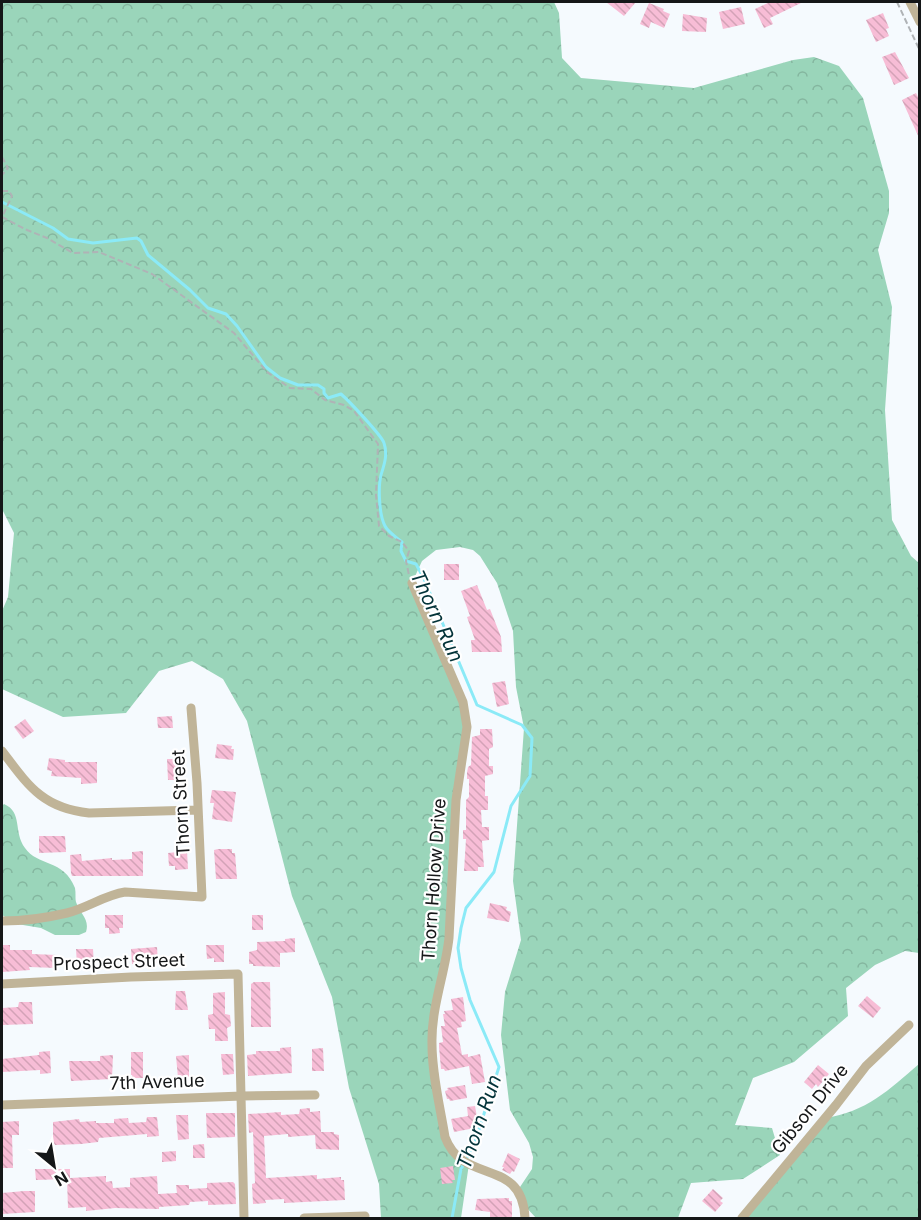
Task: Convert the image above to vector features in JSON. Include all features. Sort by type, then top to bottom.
[{"type":"street","points":[[910,2],[920,22]]},
{"type":"street","name":"Thorn Hollow Drive","points":[[412,583],[463,702],[466,716],[456,800],[449,938],[446,965],[436,1001],[432,1044],[445,1137],[449,1147],[465,1162],[511,1183],[522,1197],[525,1218]]},
{"type":"street","name":"Thorn Street","points":[[2,921],[21,921],[69,913],[116,893],[202,897],[191,708]]},
{"type":"street","points":[[2,751],[31,789],[54,804],[75,812],[197,810]]},
{"type":"street","name":"Prospect Street","points":[[2,984],[238,974],[242,1096]]},
{"type":"street","name":"Gibson Drive","points":[[742,1218],[831,1112],[866,1066],[909,1025]]},
{"type":"street","name":"7th Avenue","points":[[2,1105],[315,1095]]},
{"type":"street","points":[[242,1096],[244,1218]]},
{"type":"street","points":[[304,1218],[365,1216]]},
{"type":"path","points":[[897,2],[920,51]]},
{"type":"path","points":[[2,157],[8,168],[2,175]]},
{"type":"path","points":[[2,191],[9,191],[12,196],[2,217],[73,253],[99,252],[152,274],[234,333],[267,372],[290,388],[311,389],[326,400],[344,405],[354,411],[378,444],[376,495],[379,526],[389,536],[402,542],[409,551],[406,567],[412,583]]},
{"type":"green space","points":[[2,2],[554,2],[559,13],[562,58],[581,78],[694,88],[793,60],[814,57],[839,66],[863,98],[889,191],[889,213],[878,250],[892,307],[885,410],[892,520],[911,556],[919,563],[919,953],[905,951],[875,965],[846,988],[848,1016],[794,1062],[753,1078],[735,1125],[772,1128],[780,1155],[743,1179],[691,1183],[678,1218],[536,1218],[525,1206],[518,1190],[532,1169],[533,1157],[529,1143],[510,1110],[501,1035],[505,992],[521,940],[513,881],[524,728],[516,687],[513,631],[497,583],[480,556],[473,550],[460,547],[436,550],[422,561],[412,583],[466,716],[452,904],[433,1025],[445,1137],[469,1164],[461,1218],[381,1218],[379,1184],[349,1088],[332,997],[292,896],[247,721],[223,679],[192,661],[159,671],[126,713],[63,717],[2,689],[2,611],[8,597],[14,533],[2,509]]},
{"type":"green space","points":[[4,804],[14,812],[21,842],[30,854],[58,867],[70,879],[75,888],[76,902],[86,920],[86,932],[79,935],[55,935],[41,928],[17,924],[2,915],[2,806]]},
{"type":"green space","points":[[919,1064],[919,1218],[742,1218],[825,1118],[853,1111],[865,1105],[887,1091]]},
{"type":"building","points":[[606,2],[636,2],[624,16]]},
{"type":"building","points":[[770,2],[803,2],[770,18],[773,24],[764,28],[755,9]]},
{"type":"building","points":[[649,3],[670,14],[664,28],[651,22],[649,28],[640,24]]},
{"type":"building","points":[[741,7],[745,24],[723,29],[719,12]]},
{"type":"building","points":[[883,13],[889,28],[886,29],[889,36],[876,42],[866,20]]},
{"type":"building","points":[[683,14],[707,18],[706,32],[682,31]]},
{"type":"building","points":[[895,52],[909,78],[894,85],[882,57]]},
{"type":"building","points":[[916,93],[920,101],[920,140],[902,100]]},
{"type":"building","points":[[444,564],[459,564],[459,580],[444,580]]},
{"type":"building","points":[[477,585],[501,637],[502,652],[472,652],[471,640],[475,640],[461,591]]},
{"type":"building","points":[[505,681],[509,704],[497,707],[492,683]]},
{"type":"building","points":[[172,716],[173,728],[158,728],[157,717]]},
{"type":"building","points":[[25,719],[34,731],[23,739],[14,727]]},
{"type":"building","points":[[480,729],[492,729],[493,747],[489,749],[489,766],[493,766],[493,774],[485,776],[488,810],[481,810],[482,827],[489,827],[489,840],[482,841],[484,867],[478,867],[478,871],[464,871],[466,839],[463,839],[463,830],[466,830],[466,800],[469,797],[467,773],[471,765],[472,737],[480,735]]},
{"type":"building","points":[[217,744],[232,746],[233,760],[215,758]]},
{"type":"building","points":[[49,758],[65,760],[65,762],[97,762],[97,783],[81,784],[81,778],[51,776],[52,771],[47,770]]},
{"type":"building","points":[[167,759],[180,759],[178,780],[168,780]]},
{"type":"building","points":[[212,790],[236,792],[232,822],[212,819],[214,803],[210,803]]},
{"type":"building","points":[[39,836],[65,836],[66,852],[39,853]]},
{"type":"building","points":[[232,849],[232,853],[235,853],[237,879],[216,879],[214,850]]},
{"type":"building","points":[[143,851],[143,876],[72,876],[71,873],[70,855],[81,854],[82,861],[132,859],[132,852]]},
{"type":"building","points":[[187,851],[188,869],[175,870],[175,866],[169,866],[168,853]]},
{"type":"building","points":[[490,903],[507,907],[506,910],[511,912],[509,922],[487,918]]},
{"type":"building","points":[[105,915],[123,915],[123,928],[119,928],[120,933],[109,934],[109,928],[105,928]]},
{"type":"building","points":[[252,915],[263,915],[263,930],[252,930]]},
{"type":"building","points":[[295,938],[295,952],[280,953],[280,967],[249,964],[249,952],[257,950],[257,942],[285,941],[285,939]]},
{"type":"building","points":[[2,945],[10,945],[10,950],[32,950],[32,954],[57,955],[56,968],[29,967],[30,970],[2,972]]},
{"type":"building","points":[[206,945],[224,945],[224,962],[214,962],[214,958],[207,959]]},
{"type":"building","points":[[157,947],[158,963],[132,964],[131,949]]},
{"type":"building","points":[[76,949],[93,949],[94,965],[91,965],[91,968],[81,969],[81,965],[77,965]]},
{"type":"building","points":[[270,982],[271,1027],[251,1027],[251,984]]},
{"type":"building","points":[[176,991],[185,991],[188,1010],[175,1010]]},
{"type":"building","points":[[225,992],[225,1014],[230,1015],[231,1026],[227,1028],[228,1041],[215,1041],[215,1029],[209,1029],[208,1015],[213,1014],[213,993]]},
{"type":"building","points":[[867,996],[881,1008],[873,1018],[858,1006]]},
{"type":"building","points":[[463,997],[466,1021],[461,1022],[462,1027],[457,1028],[462,1055],[468,1054],[468,1057],[480,1054],[485,1082],[472,1084],[469,1066],[445,1071],[441,1069],[439,1043],[443,1042],[441,1026],[445,1026],[443,1014],[445,1014],[444,1011],[453,1010],[451,999]]},
{"type":"building","points":[[19,1002],[32,1002],[33,1024],[2,1025],[2,1008],[18,1007]]},
{"type":"building","points":[[291,1047],[292,1073],[248,1076],[247,1055],[256,1054],[256,1051],[280,1051],[280,1048]]},
{"type":"building","points":[[323,1048],[324,1071],[312,1071],[312,1049]]},
{"type":"building","points":[[50,1051],[51,1073],[40,1074],[40,1070],[2,1072],[2,1059],[39,1055],[39,1052]]},
{"type":"building","points":[[131,1052],[143,1052],[143,1078],[133,1078],[131,1075]]},
{"type":"building","points":[[221,1054],[233,1054],[234,1074],[223,1075]]},
{"type":"building","points":[[113,1055],[112,1079],[71,1081],[69,1061],[100,1061],[100,1056]]},
{"type":"building","points":[[189,1055],[189,1077],[178,1078],[176,1056]]},
{"type":"building","points":[[818,1065],[829,1074],[818,1087],[816,1084],[812,1089],[804,1082]]},
{"type":"building","points":[[465,1085],[467,1098],[450,1101],[447,1099],[445,1091],[448,1090],[447,1088]]},
{"type":"building","points":[[475,1106],[478,1123],[474,1123],[475,1128],[454,1132],[451,1119],[468,1116],[467,1107]]},
{"type":"building","points":[[310,1108],[310,1112],[320,1111],[321,1132],[334,1132],[339,1135],[339,1150],[316,1149],[315,1135],[264,1136],[266,1178],[317,1175],[317,1179],[341,1177],[341,1180],[344,1180],[345,1200],[284,1203],[284,1199],[265,1200],[266,1203],[253,1204],[252,1184],[255,1183],[253,1132],[249,1133],[248,1114],[281,1112],[281,1115],[299,1114],[300,1109]]},
{"type":"building","points":[[206,1113],[235,1113],[235,1137],[207,1138]]},
{"type":"building","points":[[176,1115],[188,1115],[189,1139],[178,1140]]},
{"type":"building","points":[[147,1117],[157,1117],[159,1136],[147,1137],[147,1134],[99,1138],[98,1142],[81,1144],[55,1145],[53,1142],[53,1122],[79,1119],[80,1122],[114,1123],[114,1119],[128,1118],[129,1123],[146,1122]]},
{"type":"building","points":[[19,1121],[19,1135],[12,1135],[13,1168],[2,1168],[2,1122]]},
{"type":"building","points":[[204,1144],[205,1158],[193,1158],[193,1145]]},
{"type":"building","points":[[176,1151],[176,1161],[162,1162],[162,1152]]},
{"type":"building","points":[[508,1153],[520,1159],[514,1172],[510,1174],[502,1170]]},
{"type":"building","points":[[453,1166],[455,1180],[452,1180],[453,1183],[442,1184],[440,1168]]},
{"type":"building","points":[[35,1169],[70,1169],[70,1178],[106,1176],[106,1182],[112,1181],[113,1188],[130,1187],[130,1178],[157,1176],[158,1194],[177,1193],[176,1185],[189,1185],[189,1189],[207,1188],[207,1183],[233,1182],[236,1204],[208,1205],[208,1201],[159,1207],[159,1209],[115,1208],[86,1211],[86,1207],[68,1208],[67,1179],[36,1180]]},
{"type":"building","points":[[713,1189],[723,1198],[720,1201],[723,1203],[715,1212],[702,1201]]},
{"type":"building","points":[[35,1191],[35,1212],[2,1214],[2,1193]]},
{"type":"building","points":[[509,1198],[509,1201],[512,1201],[512,1218],[490,1218],[490,1212],[475,1210],[477,1199]]},
{"type":"waterway","name":"Thorn Run","points":[[2,202],[53,228],[68,239],[93,243],[137,238],[148,255],[208,308],[226,314],[266,367],[280,378],[298,385],[318,385],[324,389],[328,398],[341,394],[350,403],[384,443],[386,456],[379,494],[383,521],[388,530],[402,542],[401,551],[406,561],[416,564],[424,579],[477,705],[522,725],[532,738],[530,776],[511,806],[494,872],[466,908],[461,928],[458,948],[461,968],[470,1000],[499,1067],[474,1145],[461,1169],[452,1218]]}]
